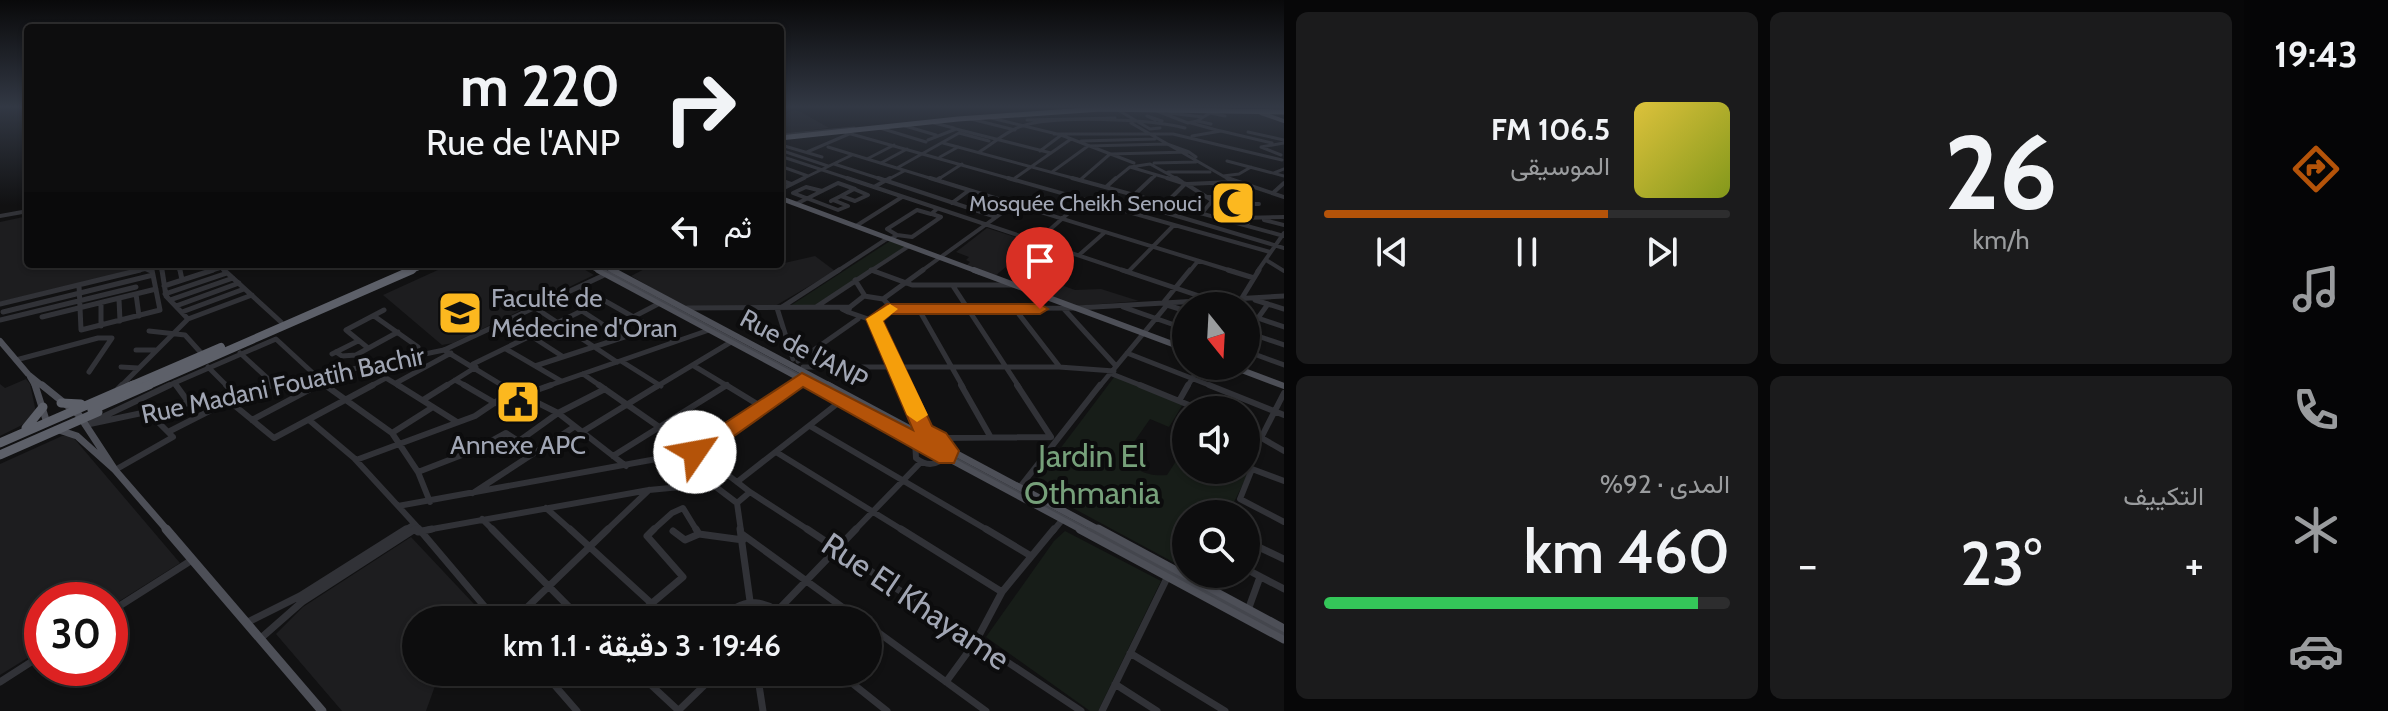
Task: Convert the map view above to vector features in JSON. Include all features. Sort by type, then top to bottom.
[{"type":"highway","points":[[784,145],[807,139]]},
{"type":"highway","points":[[784,145],[814,139]]},
{"type":"highway","points":[[0,449],[71,411],[90,409],[406,268]]},
{"type":"highway","points":[[0,449],[82,423],[90,409],[114,393],[418,268]]},
{"type":"highway","points":[[61,403],[90,409],[258,332]]},
{"type":"highway","points":[[0,449],[34,421],[43,407]]},
{"type":"highway","points":[[18,435],[43,427]]},
{"type":"main road","points":[[784,200],[1172,344]]},
{"type":"main road","name":"Rue de l'ANP","points":[[598,268],[685,308],[784,365]]},
{"type":"main road","name":"Rue de l'ANP","points":[[605,268],[660,303],[940,442],[1284,629]]},
{"type":"main road","points":[[0,341],[28,374],[82,423],[115,470],[322,711]]},
{"type":"main road","name":"Rue de l'ANP","points":[[804,373],[842,400],[915,441],[1284,639]]},
{"type":"main road","points":[[28,374],[43,407],[43,427],[78,435],[115,470]]},
{"type":"main road","points":[[1260,377],[1284,386]]},
{"type":"street","points":[[807,152],[836,139]]},
{"type":"street","points":[[877,139],[1270,252]]},
{"type":"street","points":[[920,139],[1284,235]]},
{"type":"street","points":[[880,163],[931,139]]},
{"type":"street","points":[[896,168],[948,139]]},
{"type":"street","points":[[988,139],[1051,153]]},
{"type":"street","points":[[991,139],[997,141]]},
{"type":"street","points":[[978,153],[1000,139]]},
{"type":"street","points":[[1040,151],[1056,139]]},
{"type":"street","points":[[1014,179],[1073,140],[1143,139]]},
{"type":"street","points":[[1158,139],[1196,159]]},
{"type":"street","points":[[1197,139],[1283,157]]},
{"type":"street","points":[[1256,139],[1272,143]]},
{"type":"street","points":[[1073,140],[1135,164]]},
{"type":"street","points":[[1283,157],[1261,147],[1284,142]]},
{"type":"street","points":[[1041,177],[1088,146],[1167,144],[1189,152],[1252,196],[1207,197]]},
{"type":"street","points":[[866,159],[894,145]]},
{"type":"street","points":[[784,147],[822,157]]},
{"type":"street","points":[[784,147],[831,166],[996,217]]},
{"type":"street","points":[[828,147],[1254,278]]},
{"type":"street","points":[[939,157],[958,147]]},
{"type":"street","points":[[784,148],[821,171],[1187,292]]},
{"type":"street","points":[[814,160],[837,150]]},
{"type":"street","points":[[1240,150],[1227,161],[1284,176]]},
{"type":"street","points":[[1079,180],[1110,154],[1189,152]]},
{"type":"street","points":[[784,188],[852,155]]},
{"type":"street","points":[[1106,187],[1135,164],[1196,159]]},
{"type":"street","points":[[1147,163],[1167,172],[1255,228]]},
{"type":"street","points":[[936,181],[962,164]]},
{"type":"street","points":[[1130,167],[1184,183],[1231,182],[1284,197]]},
{"type":"street","points":[[1222,176],[1239,174],[1251,167]]},
{"type":"street","points":[[784,168],[809,177]]},
{"type":"street","points":[[1274,173],[1280,168],[1284,169]]},
{"type":"street","points":[[784,174],[789,170]]},
{"type":"street","points":[[873,188],[905,171]]},
{"type":"street","points":[[1167,172],[1214,171]]},
{"type":"street","points":[[1134,195],[1156,175]]},
{"type":"street","points":[[1229,176],[1277,192],[1284,183]]},
{"type":"street","points":[[784,179],[792,184]]},
{"type":"street","points":[[796,204],[838,183],[868,195],[855,201],[840,196]]},
{"type":"street","points":[[1166,203],[1184,183]]},
{"type":"street","points":[[1213,183],[1247,204],[1259,204]]},
{"type":"street","points":[[823,205],[861,185]]},
{"type":"street","points":[[822,191],[806,187],[793,193],[840,211],[848,206],[833,200]]},
{"type":"street","points":[[856,226],[915,191]]},
{"type":"street","points":[[952,203],[969,191]]},
{"type":"street","points":[[1108,206],[1122,192]]},
{"type":"street","points":[[1036,242],[1084,199]]},
{"type":"street","points":[[1202,213],[1212,201]]},
{"type":"street","points":[[1133,203],[1284,248]]},
{"type":"street","points":[[883,299],[1014,204]]},
{"type":"street","points":[[931,214],[937,209]]},
{"type":"street","points":[[917,210],[931,214],[941,217],[912,237],[886,230],[917,210]]},
{"type":"street","points":[[0,216],[24,212]]},
{"type":"street","points":[[1239,218],[1284,217]]},
{"type":"street","points":[[1255,218],[1284,225]]},
{"type":"street","points":[[1128,272],[1174,225]]},
{"type":"street","points":[[1078,256],[1105,232]]},
{"type":"street","points":[[780,308],[897,235]]},
{"type":"street","points":[[1247,292],[1275,243],[1284,235]]},
{"type":"street","points":[[815,308],[909,246]]},
{"type":"street","points":[[1266,260],[1284,271]]},
{"type":"street","points":[[1020,487],[1052,440],[1114,370],[1198,261]]},
{"type":"street","points":[[161,268],[165,294],[188,319]]},
{"type":"street","points":[[179,268],[182,280]]},
{"type":"street","points":[[164,286],[214,268]]},
{"type":"street","points":[[221,268],[286,322]]},
{"type":"street","name":"Rue Madani Fouatih Bachir","points":[[114,417],[226,398],[234,393],[274,384],[444,350],[620,268]]},
{"type":"street","points":[[0,304],[145,269],[152,270],[159,310],[80,330],[79,285]]},
{"type":"street","points":[[871,270],[903,283],[1014,285]]},
{"type":"street","points":[[165,294],[227,273]]},
{"type":"street","points":[[3,312],[153,275]]},
{"type":"street","points":[[170,300],[233,278]]},
{"type":"street","points":[[855,280],[865,296],[883,299],[888,306],[898,308],[1064,309],[1172,304]]},
{"type":"street","points":[[176,306],[239,283]]},
{"type":"street","points":[[953,286],[1052,440]]},
{"type":"street","points":[[0,320],[136,287]]},
{"type":"street","points":[[581,287],[676,341]]},
{"type":"street","points":[[42,317],[156,289]]},
{"type":"street","points":[[182,312],[245,289]]},
{"type":"street","points":[[136,294],[139,316]]},
{"type":"street","points":[[114,393],[188,319],[252,295]]},
{"type":"street","points":[[849,310],[865,296]]},
{"type":"street","points":[[1260,298],[1284,296]]},
{"type":"street","points":[[119,299],[120,321]]},
{"type":"street","points":[[423,400],[521,340],[604,300]]},
{"type":"street","points":[[1260,302],[1284,309]]},
{"type":"street","points":[[101,303],[101,326]]},
{"type":"street","points":[[610,329],[660,303]]},
{"type":"street","points":[[1165,304],[1172,306]]},
{"type":"street","points":[[1260,315],[1268,304]]},
{"type":"street","points":[[784,365],[858,318],[874,319],[888,306]]},
{"type":"street","points":[[1121,306],[1172,324]]},
{"type":"street","points":[[537,308],[594,347],[661,386]]},
{"type":"street","points":[[685,308],[839,308],[849,310],[858,318]]},
{"type":"street","points":[[780,308],[795,360],[804,373]]},
{"type":"street","points":[[918,308],[990,436]]},
{"type":"street","points":[[1015,309],[1059,367]]},
{"type":"street","points":[[1064,309],[1114,370]]},
{"type":"street","points":[[368,348],[346,330],[384,310]]},
{"type":"street","points":[[582,311],[623,338]]},
{"type":"street","points":[[374,316],[418,347]]},
{"type":"street","points":[[874,319],[924,431],[948,451],[946,457],[934,465],[921,462],[916,458],[915,441]]},
{"type":"street","points":[[1260,319],[1283,325]]},
{"type":"street","points":[[500,326],[521,340]]},
{"type":"street","points":[[535,366],[652,328]]},
{"type":"street","points":[[520,396],[710,329]]},
{"type":"street","points":[[149,331],[185,335],[203,355]]},
{"type":"street","points":[[358,341],[334,353],[346,357],[356,355],[398,331]]},
{"type":"street","points":[[531,336],[563,357]]},
{"type":"street","points":[[1260,337],[1284,345]]},
{"type":"street","points":[[16,360],[98,338],[112,338],[89,372]]},
{"type":"street","points":[[82,423],[114,417],[174,383],[277,340],[322,383],[392,433],[418,472],[430,502]]},
{"type":"street","points":[[582,432],[732,341]]},
{"type":"street","points":[[505,349],[561,381]]},
{"type":"street","points":[[136,350],[156,350]]},
{"type":"street","points":[[444,350],[520,396],[558,413],[627,466]]},
{"type":"street","points":[[396,383],[451,352]]},
{"type":"street","points":[[240,353],[274,384]]},
{"type":"street","points":[[1127,353],[1172,370]]},
{"type":"street","points":[[356,355],[361,366]]},
{"type":"street","points":[[1260,356],[1284,365]]},
{"type":"street","points":[[694,366],[762,407]]},
{"type":"street","points":[[398,506],[695,452],[762,407],[804,373],[896,366],[1114,370],[1172,398]]},
{"type":"street","points":[[121,367],[138,368]]},
{"type":"street","points":[[208,367],[234,393]]},
{"type":"street","name":"Rue El Khayame","points":[[583,374],[750,492],[1081,711]]},
{"type":"street","points":[[170,431],[226,398],[274,438],[386,378],[457,422]]},
{"type":"street","points":[[455,380],[495,403]]},
{"type":"street","points":[[1197,380],[1284,415]]},
{"type":"street","points":[[174,383],[189,403]]},
{"type":"street","points":[[252,420],[322,383]]},
{"type":"street","points":[[613,456],[727,385]]},
{"type":"street","points":[[519,441],[558,413],[605,389]]},
{"type":"street","points":[[356,460],[457,422],[512,391]]},
{"type":"street","points":[[1284,393],[1262,436],[1284,451]]},
{"type":"street","points":[[737,482],[842,400]]},
{"type":"street","points":[[392,433],[433,407]]},
{"type":"street","points":[[115,470],[172,438],[170,431],[149,413]]},
{"type":"street","points":[[308,420],[356,460],[484,606]]},
{"type":"street","points":[[810,426],[1031,556]]},
{"type":"street","points":[[472,494],[574,427]]},
{"type":"street","points":[[418,472],[475,450],[505,433],[535,452]]},
{"type":"street","points":[[940,442],[990,436],[1052,440]]},
{"type":"street","points":[[776,452],[1002,592]]},
{"type":"street","points":[[782,606],[921,462]]},
{"type":"street","points":[[1284,481],[1252,469],[1240,499],[1284,522]]},
{"type":"street","points":[[246,623],[300,596],[416,529],[649,490],[712,484],[728,475]]},
{"type":"street","points":[[712,484],[737,503],[750,601]]},
{"type":"street","points":[[529,606],[649,490]]},
{"type":"street","points":[[737,503],[750,492]]},
{"type":"street","points":[[546,508],[651,603]]},
{"type":"street","points":[[648,606],[683,575],[647,533],[683,508],[699,534]]},
{"type":"street","points":[[482,519],[568,606]]},
{"type":"street","points":[[946,682],[976,641],[1002,592],[1063,519]]},
{"type":"street","points":[[260,638],[302,602],[416,529]]},
{"type":"street","points":[[673,531],[685,540],[699,534],[742,537],[841,606]]},
{"type":"street","points":[[1260,548],[1284,559]]},
{"type":"street","points":[[128,601],[192,560]]},
{"type":"street","points":[[1102,711],[1168,576]]},
{"type":"street","points":[[1260,577],[1284,589]]},
{"type":"street","points":[[1248,610],[1256,588]]},
{"type":"street","points":[[737,606],[762,601],[773,606]]},
{"type":"street","points":[[882,635],[986,711]]},
{"type":"street","points":[[1130,653],[1225,711]]},
{"type":"street","points":[[0,682],[24,667]]},
{"type":"street","points":[[1115,684],[1157,711]]},
{"type":"street","points":[[555,686],[577,711]]},
{"type":"street","points":[[652,686],[679,711],[704,686]]},
{"type":"street","points":[[759,686],[763,711]]},
{"type":"street","points":[[856,686],[887,711]]},
{"type":"shaded area","points":[[24,217],[24,268],[141,268],[0,302],[0,222]]},
{"type":"shaded area","points":[[987,228],[1034,243],[994,277],[965,267],[970,262],[966,260],[969,257],[956,252]]},
{"type":"shaded area","points":[[815,256],[835,271],[775,306],[683,306],[631,276],[646,268],[784,268],[784,263]]},
{"type":"shaded area","name":"Faculté de Médecine d'Oran","points":[[442,268],[582,268],[594,275],[453,343],[442,345],[383,295]]},
{"type":"shaded area","points":[[1050,281],[1075,290],[1101,289],[1139,301],[1075,306],[1037,292]]},
{"type":"shaded area","points":[[26,379],[36,412],[28,422],[0,436],[0,384],[5,388]]},
{"type":"shaded area","points":[[62,436],[72,436],[180,563],[128,596],[128,582],[24,582],[24,660],[0,675],[0,464]]},
{"type":"shaded area","points":[[411,537],[476,606],[402,606],[402,686],[435,686],[426,711],[342,711],[276,634],[303,607]]},
{"type":"green space","points":[[890,241],[905,247],[814,306],[790,306]]},
{"type":"green space","name":"Jardin El Othmania","points":[[1115,376],[1172,399],[1172,422],[1169,427],[1150,419],[1127,452],[1136,468],[1148,474],[1167,475],[1172,467],[1172,484],[1243,484],[1235,500],[1172,500],[1172,561],[1032,486]]},
{"type":"green space","points":[[1065,531],[1161,581],[1098,711],[1090,711],[986,637],[1054,541]]},
{"type":"tram line","points":[[600,268],[1092,531]]},
{"type":"tram line","points":[[1089,529],[1284,634]]},
{"type":"slow traffic","points":[[890,309],[874,319],[917,415]]},
{"type":"place","name":"Mosquée Cheikh Senouci","points":[[1233,203]]},
{"type":"place","name":"Faculté de Médecine d'Oran","points":[[460,313]]},
{"type":"place","name":"Annexe APC","points":[[518,402]]},
{"type":"route","points":[[695,452],[802,379],[946,457],[948,451],[939,439],[924,431],[874,319],[887,309],[1040,309]]}]
